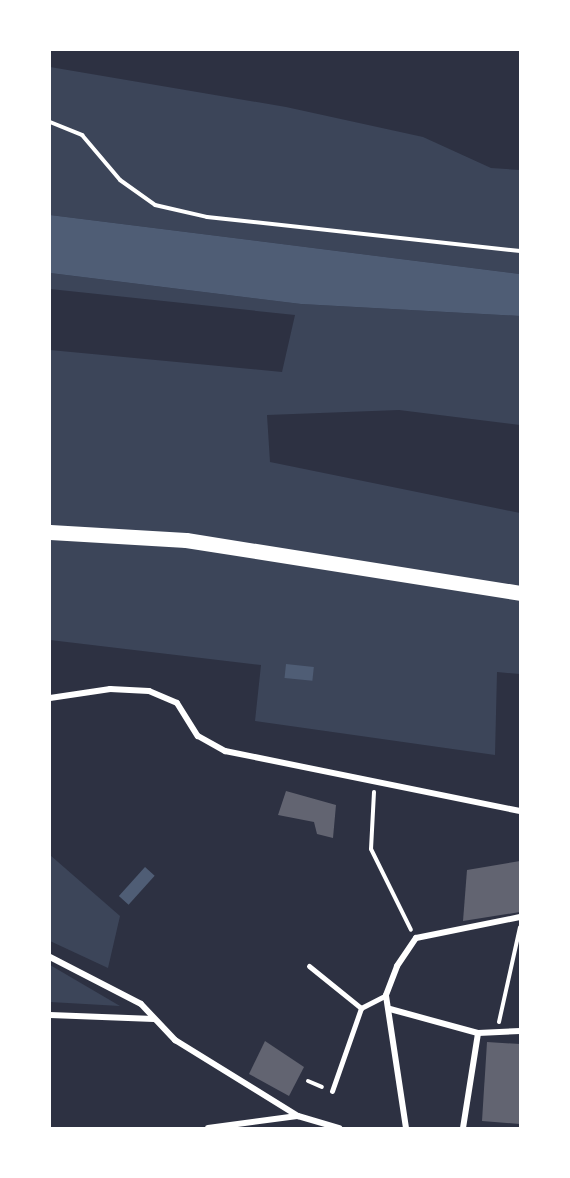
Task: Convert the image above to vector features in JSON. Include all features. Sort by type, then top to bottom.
[{"type":"main road","points":[[50,532],[186,540],[520,593]]},
{"type":"street","points":[[50,698],[110,689],[149,692],[177,703],[198,736],[225,751],[377,779],[520,811]]},
{"type":"street","points":[[332,1091],[361,1008],[386,995],[416,938],[520,916]]},
{"type":"street","points":[[50,957],[141,1005],[175,1040],[298,1116]]},
{"type":"street","points":[[309,966],[361,1008]]},
{"type":"street","points":[[386,995],[390,1009],[406,1128]]},
{"type":"street","points":[[390,1009],[478,1033],[520,1031]]},
{"type":"street","points":[[50,1015],[155,1019]]},
{"type":"street","points":[[463,1128],[478,1033]]},
{"type":"street","points":[[208,1128],[298,1116],[339,1128]]},
{"type":"path","points":[[50,122],[82,135],[120,180],[155,205],[207,217],[520,251]]},
{"type":"path","points":[[377,779],[371,849],[416,938]]},
{"type":"path","points":[[497,1032],[520,927]]},
{"type":"shaded area","points":[[50,67],[286,107],[423,137],[491,168],[520,170],[520,274],[50,215]]},
{"type":"shaded area","points":[[50,215],[520,274],[520,316],[301,304],[50,273]]},
{"type":"shaded area","points":[[50,273],[301,304],[520,316],[520,425],[399,410],[267,415],[270,462],[520,513],[520,674],[497,672],[495,755],[255,721],[261,665],[50,640],[50,350],[282,372],[295,315],[50,289]]},
{"type":"shaded area","points":[[286,664],[314,667],[312,681],[285,678]]},
{"type":"shaded area","points":[[50,855],[120,916],[108,968],[50,941]]},
{"type":"shaded area","points":[[145,867],[155,876],[129,905],[119,896]]},
{"type":"shaded area","points":[[50,965],[120,1006],[50,1002]]},
{"type":"building","points":[[286,791],[336,805],[333,838],[317,834],[314,822],[278,815]]},
{"type":"building","points":[[520,861],[520,912],[463,921],[467,870]]},
{"type":"building","points":[[265,1041],[304,1067],[289,1096],[249,1074]]},
{"type":"building","points":[[487,1042],[520,1044],[520,1124],[482,1121]]}]
